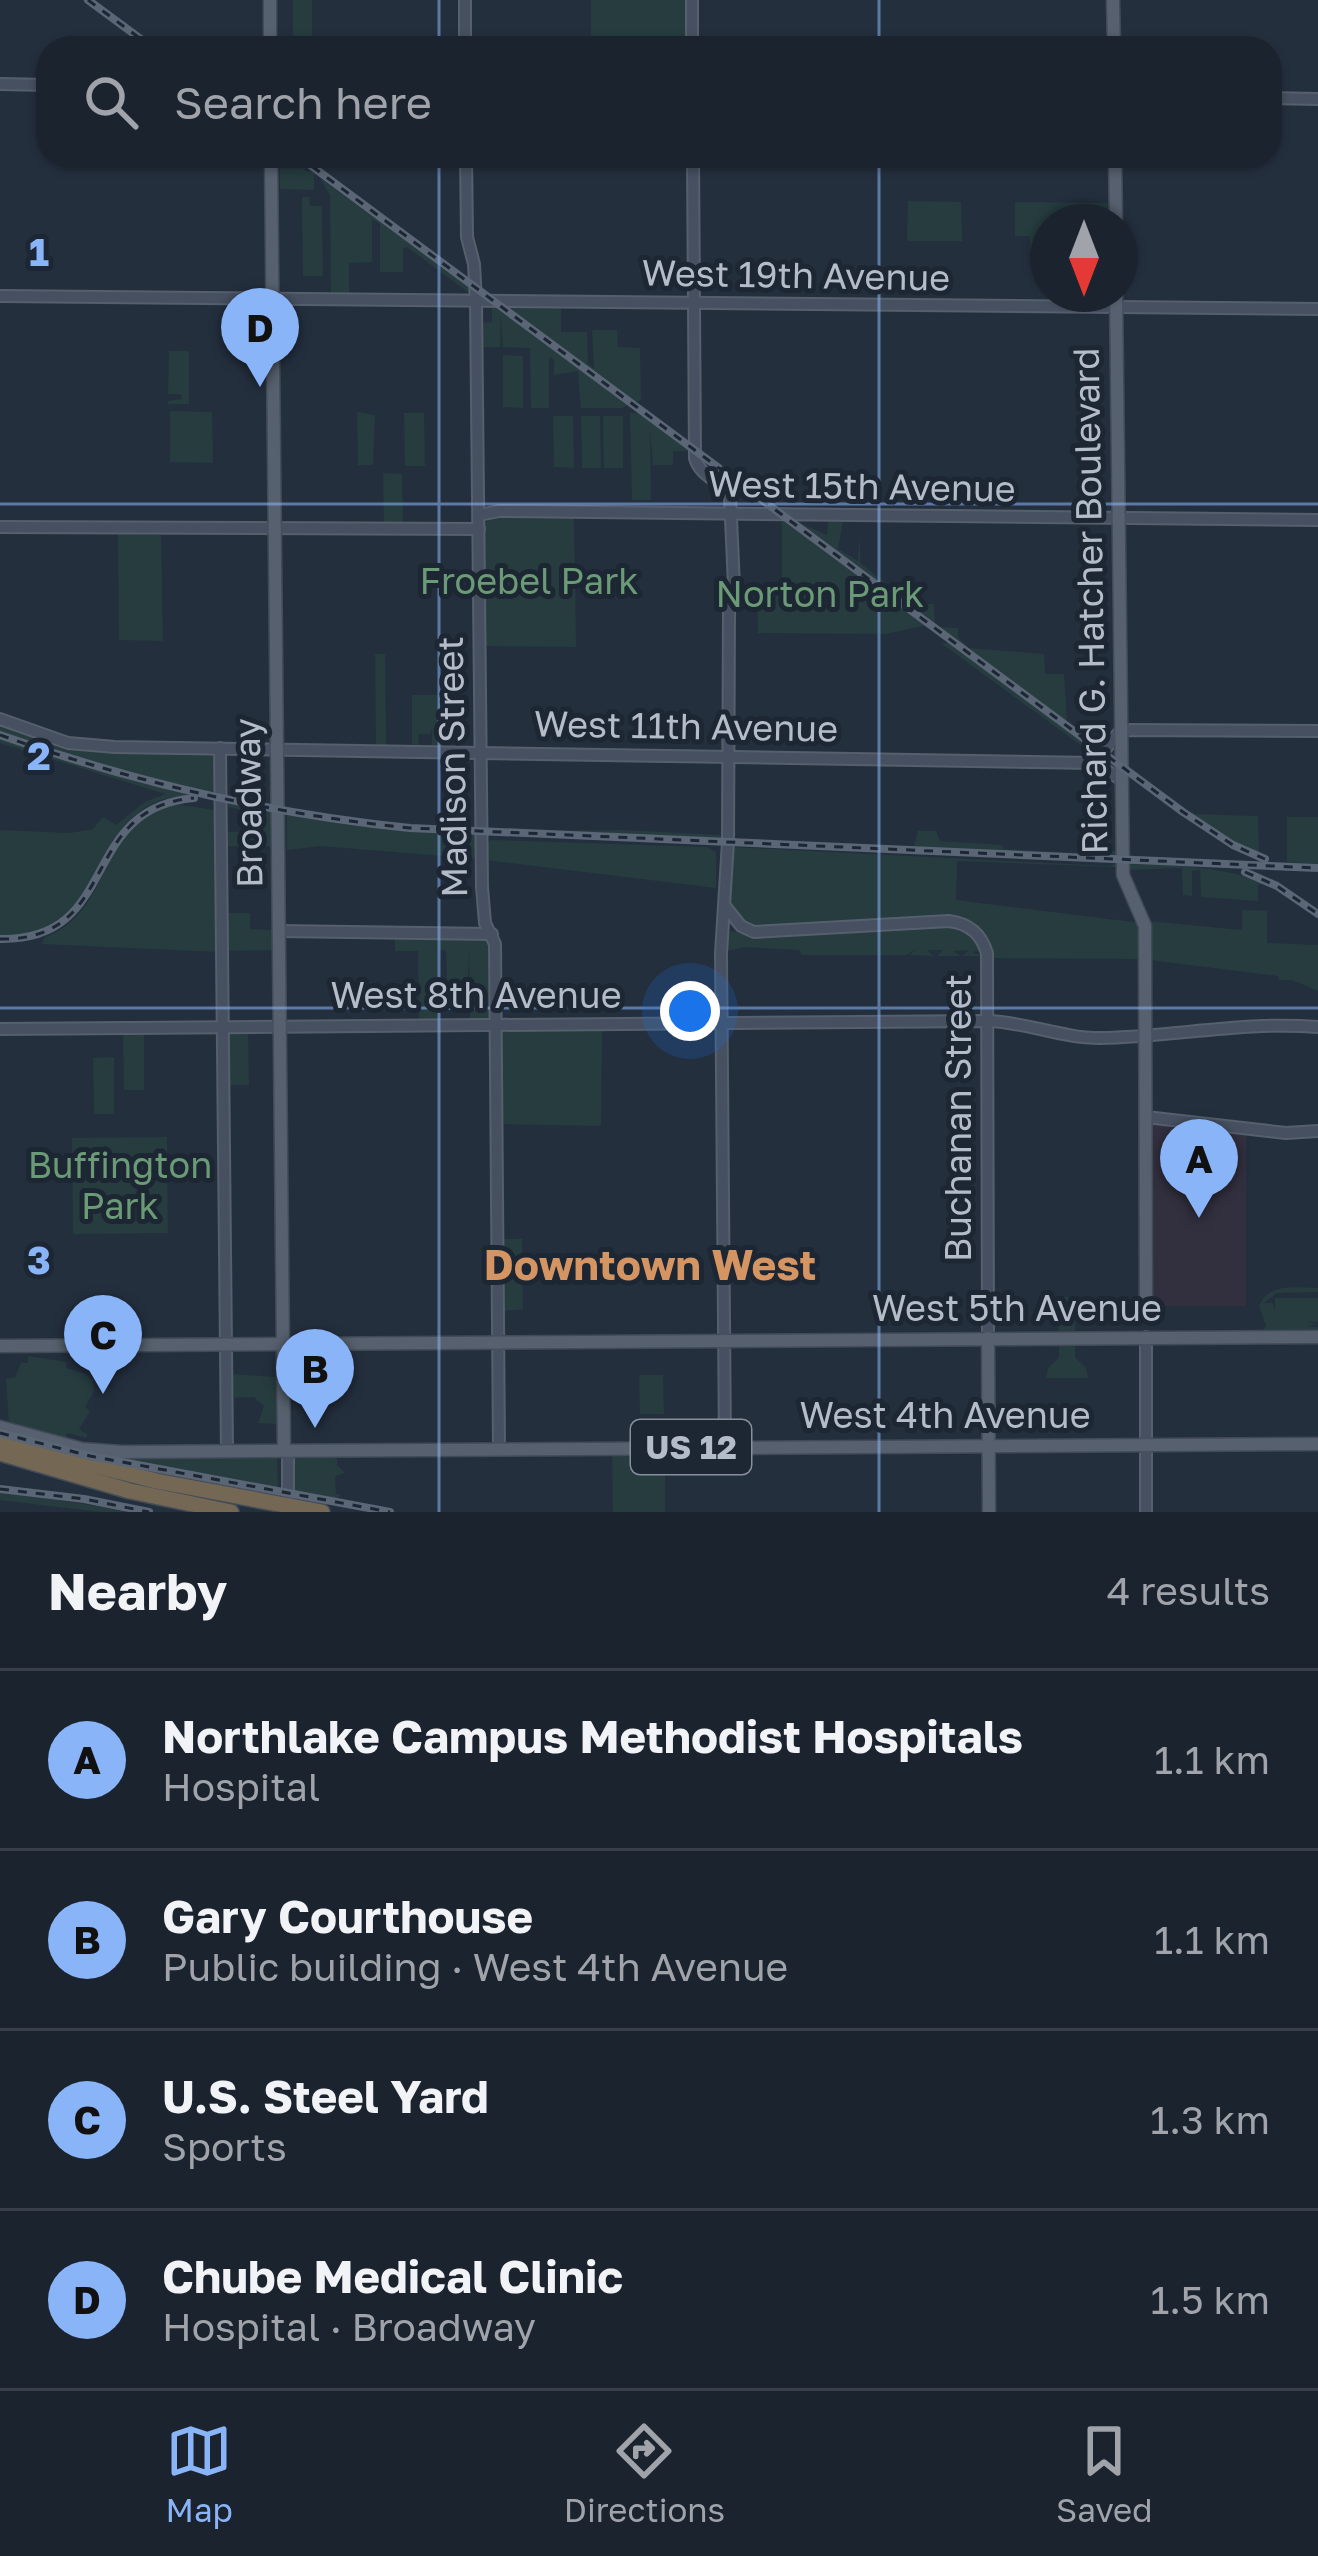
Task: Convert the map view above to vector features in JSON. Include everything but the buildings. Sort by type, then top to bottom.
[{"type":"highway","points":[[0,1450],[283,1509]]},
{"type":"highway","points":[[0,1450],[149,1503],[191,1512]]},
{"type":"highway","points":[[0,1450],[167,1492],[322,1512]]},
{"type":"highway","points":[[0,1450],[130,1491],[231,1512]]},
{"type":"main road","points":[[270,0],[270,36]]},
{"type":"main road","points":[[1114,0],[1114,36]]},
{"type":"main road","name":"Broadway","points":[[272,168],[284,1450]]},
{"type":"main road","points":[[1115,168],[1116,204]]},
{"type":"main road","name":"Richard G. Hatcher Boulevard","points":[[1116,312],[1124,882],[1144,922],[1146,1337]]},
{"type":"main road","name":"West 5th Avenue","points":[[0,1346],[1318,1337]]},
{"type":"main road","name":"Buchanan Street","points":[[988,1338],[989,1512]]},
{"type":"main road","name":"US 12","points":[[0,1426],[93,1450],[284,1450]]},
{"type":"main road","name":"West 4th Avenue","points":[[284,1450],[1318,1444]]},
{"type":"street","points":[[465,0],[465,36]]},
{"type":"street","points":[[692,0],[692,36]]},
{"type":"street","points":[[0,84],[36,85]]},
{"type":"street","points":[[1282,98],[1318,99]]},
{"type":"street","name":"Madison Street","points":[[466,168],[467,237],[476,301],[483,902],[492,934],[496,1025],[499,1448]]},
{"type":"street","points":[[693,168],[697,465],[727,491],[732,514],[730,757],[721,935],[725,1446]]},
{"type":"street","name":"West 19th Avenue","points":[[0,296],[694,304],[1030,302]]},
{"type":"street","name":"West 19th Avenue","points":[[1138,302],[1318,309]]},
{"type":"street","name":"West 15th Avenue","points":[[478,514],[1318,520]]},
{"type":"street","points":[[0,526],[478,529]]},
{"type":"street","name":"West 11th Avenue","points":[[0,719],[78,745],[1094,763]]},
{"type":"street","points":[[1122,780],[1094,763],[1121,730],[1318,731]]},
{"type":"street","points":[[220,748],[227,1451]]},
{"type":"street","points":[[724,895],[728,912],[744,928]]},
{"type":"street","name":"Buchanan Street","points":[[721,935],[729,928],[762,933],[962,923],[978,934],[987,951],[988,1338]]},
{"type":"street","points":[[280,931],[492,934]]},
{"type":"street","name":"West 8th Avenue","points":[[0,1029],[988,1021],[1092,1038],[1199,1028],[1318,1027]]},
{"type":"street","points":[[1146,1118],[1292,1134],[1318,1131]]},
{"type":"street","name":"Richard G. Hatcher Boulevard","points":[[1146,1337],[1146,1512]]},
{"type":"street","name":"Broadway","points":[[283,1509],[288,1455],[284,1450]]},
{"type":"shaded area","points":[[1153,1122],[1246,1133],[1246,1306],[1151,1306]]},
{"type":"green space","points":[[293,0],[312,0],[312,36],[293,36]]},
{"type":"green space","points":[[591,0],[685,0],[686,36],[591,36]]},
{"type":"green space","points":[[280,168],[314,172],[314,190],[280,189]]},
{"type":"green space","points":[[320,178],[472,289],[473,296],[407,247],[403,248],[403,272],[380,272],[380,224],[372,219],[372,262],[349,263],[349,295],[331,294],[330,195]]},
{"type":"green space","points":[[302,197],[309,197],[310,206],[322,206],[323,276],[303,276]]},
{"type":"green space","points":[[908,201],[961,202],[962,241],[907,241]]},
{"type":"green space","points":[[1015,202],[1111,203],[1030,204],[1030,236],[1015,236]]},
{"type":"green space","points":[[492,305],[629,405],[581,408],[578,371],[554,375],[554,360],[549,357],[549,408],[531,408],[530,348],[503,347],[501,317],[500,347],[481,347],[480,323],[492,322]]},
{"type":"green space","points":[[506,306],[561,307],[561,332],[587,332],[588,364],[594,368],[592,330],[617,330],[618,347],[640,348],[641,400],[636,402]]},
{"type":"green space","points":[[169,351],[189,351],[189,404],[168,404],[182,399],[181,394],[168,394]]},
{"type":"green space","points":[[503,355],[523,356],[523,408],[503,407]]},
{"type":"green space","points":[[170,411],[212,412],[213,463],[170,462]]},
{"type":"green space","points":[[357,412],[375,415],[373,465],[358,465]]},
{"type":"green space","points":[[404,413],[424,413],[425,466],[405,466]]},
{"type":"green space","points":[[630,413],[639,413],[689,451],[673,451],[673,465],[653,465],[650,429],[651,500],[632,500]]},
{"type":"green space","points":[[553,416],[573,416],[574,468],[554,467]]},
{"type":"green space","points":[[581,416],[600,416],[601,468],[582,468]]},
{"type":"green space","points":[[603,416],[623,416],[623,468],[604,468]]},
{"type":"green space","points":[[383,473],[402,474],[403,525],[384,525]]},
{"type":"green space","name":"Froebel Park","points":[[493,515],[574,516],[576,647],[484,646],[483,526]]},
{"type":"green space","name":"Norton Park","points":[[782,519],[927,625],[886,634],[758,633],[757,596],[782,596]]},
{"type":"green space","points":[[795,521],[827,535],[828,521],[843,521],[838,549],[858,561],[860,535],[860,563],[913,604],[934,604],[935,623]]},
{"type":"green space","points":[[118,534],[161,535],[163,641],[119,640]]},
{"type":"green space","points":[[939,627],[958,628],[958,637],[969,648],[1044,654],[1045,674],[1064,674],[1067,723]]},
{"type":"green space","points":[[949,642],[1097,752],[1094,755],[942,644]]},
{"type":"green space","points":[[375,654],[385,654],[386,745],[376,745]]},
{"type":"green space","points":[[412,695],[450,695],[450,728],[440,729],[440,745],[432,745],[432,729],[430,734],[418,734],[419,746],[412,744]]},
{"type":"green space","points":[[0,726],[66,750],[214,752],[215,795],[65,756],[0,733]]},
{"type":"green space","points":[[0,738],[191,795],[156,802],[131,818],[66,914],[39,930],[0,936],[0,830],[70,833],[93,829],[103,817],[116,825],[145,802],[165,794],[0,743]]},
{"type":"green space","points":[[228,803],[271,811],[271,846],[228,846],[228,832],[261,831],[262,814],[228,807]]},
{"type":"green space","points":[[175,804],[215,810],[218,952],[42,944],[83,909],[130,832]]},
{"type":"green space","points":[[1190,814],[1258,816],[1259,856]]},
{"type":"green space","points":[[287,815],[478,835],[478,859],[321,846],[287,850]]},
{"type":"green space","points":[[1287,817],[1318,817],[1318,864],[1287,862]]},
{"type":"green space","points":[[486,831],[722,835],[722,841]]},
{"type":"green space","points":[[918,831],[936,831],[940,841],[1002,845],[1003,849],[1118,851],[1117,856],[913,849]]},
{"type":"green space","points":[[486,842],[707,847],[716,852],[716,888],[486,860]]},
{"type":"green space","points":[[732,847],[1118,863],[1118,867],[957,861],[956,900],[1141,923],[1140,959],[992,958],[982,933],[971,923],[763,929],[746,924],[729,903]]},
{"type":"green space","points":[[1128,864],[1215,870],[1264,884],[1258,885],[1258,901],[1201,897],[1200,870],[1192,871],[1192,896],[1183,895],[1182,868],[1129,870]]},
{"type":"green space","points":[[1242,910],[1267,911],[1267,943],[1318,945],[1318,991],[1278,976],[1150,960],[1148,921],[1242,930]]},
{"type":"green space","points":[[228,913],[250,913],[250,929],[272,930],[272,950],[226,951]]},
{"type":"green space","points":[[948,927],[972,936],[981,951],[972,952],[983,956],[962,956],[969,950],[953,951],[961,956],[937,956],[943,950],[927,950],[934,956],[910,955],[915,950],[907,955],[802,955],[799,950],[746,947],[726,951],[731,931],[762,938]]},
{"type":"green space","points":[[395,935],[490,941],[491,1020],[470,1020],[469,950],[467,1010],[448,1010],[446,950],[438,951],[438,1020],[419,1020],[418,951],[395,951]]},
{"type":"green space","points":[[602,1028],[601,1126],[501,1124],[500,1029]]},
{"type":"green space","points":[[248,1031],[249,1085],[229,1085],[228,1032]]},
{"type":"green space","points":[[123,1033],[144,1033],[144,1090],[124,1090]]},
{"type":"green space","points":[[114,1057],[114,1114],[94,1114],[93,1058]]},
{"type":"green space","name":"Buffington Park","points":[[167,1137],[168,1233],[73,1234],[72,1138]]},
{"type":"green space","points":[[502,1239],[522,1239],[523,1309],[503,1311]]},
{"type":"green space","points":[[1318,1288],[1318,1292],[1277,1293],[1264,1303],[1273,1303],[1275,1312],[1275,1298],[1318,1298],[1318,1322],[1307,1322],[1318,1324],[1308,1326],[1318,1331],[1262,1331],[1266,1326],[1259,1306],[1269,1293]]},
{"type":"green space","points":[[1045,1297],[1088,1297],[1075,1319],[1075,1331],[1059,1331],[1059,1317]]},
{"type":"green space","points":[[1059,1344],[1075,1344],[1075,1357],[1088,1378],[1046,1378],[1048,1368],[1059,1358]]},
{"type":"green space","points":[[291,1349],[337,1349],[316,1396],[292,1397]]},
{"type":"green space","points":[[28,1356],[67,1362],[66,1368],[93,1380],[94,1391],[85,1407],[90,1411],[79,1429],[86,1438],[67,1433],[65,1439],[9,1424],[6,1379],[15,1377],[21,1363],[28,1363]]},
{"type":"green space","points":[[232,1374],[276,1374],[276,1424],[258,1423],[264,1406],[254,1397],[229,1398]]},
{"type":"green space","points":[[639,1375],[663,1375],[664,1414],[640,1414]]},
{"type":"green space","points":[[665,1451],[665,1512],[613,1512],[612,1452]]},
{"type":"green space","points":[[337,1453],[337,1465],[345,1473],[335,1476],[336,1494],[341,1495],[336,1499],[292,1491],[290,1456]]},
{"type":"green space","points":[[95,1455],[277,1456],[278,1488],[274,1487]]},
{"type":"green space","points":[[0,1492],[139,1512],[0,1500]]},
{"type":"railway","points":[[88,0],[137,36]]},
{"type":"railway","points":[[314,168],[1183,812],[1233,845],[1265,859]]},
{"type":"railway","points":[[0,735],[202,794],[410,828],[1318,868]]},
{"type":"railway","points":[[0,939],[39,934],[65,919],[131,825],[157,807],[194,798]]},
{"type":"railway","points":[[1245,872],[1277,886],[1318,914]]},
{"type":"railway","points":[[0,1433],[90,1456],[390,1512]]},
{"type":"railway","points":[[0,1489],[149,1512]]},
{"type":"place","name":"Chube Medical Clinic","points":[[260,387]]},
{"type":"place","name":"Northlake Campus Methodist Hospitals","points":[[1199,1218]]},
{"type":"place","name":"U.S. Steel Yard","points":[[103,1394]]},
{"type":"place","name":"Gary Courthouse","points":[[315,1428]]},
{"type":"district","name":"Downtown West","points":[[650,1265]]}]
